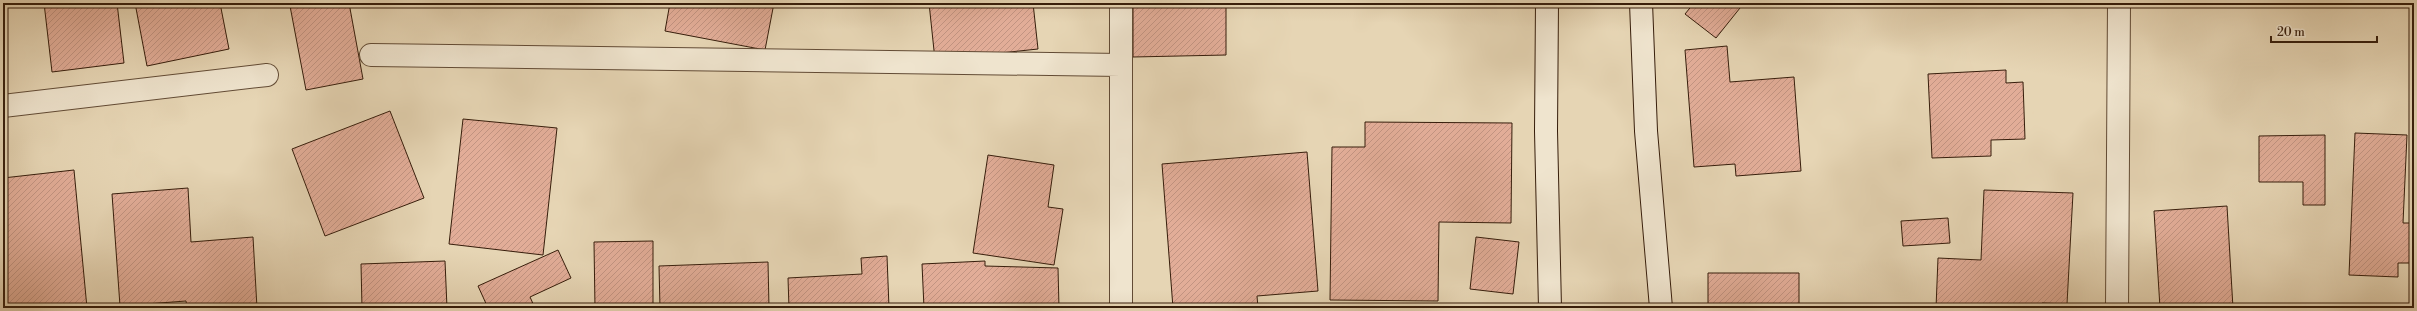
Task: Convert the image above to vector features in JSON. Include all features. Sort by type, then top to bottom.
[{"type":"street","points":[[1120,3],[1121,308]]},
{"type":"street","points":[[1547,3],[1546,131],[1550,308]]},
{"type":"street","points":[[1641,3],[1646,130],[1661,308]]},
{"type":"street","points":[[2117,308],[2119,3]]},
{"type":"street","points":[[371,55],[1121,65]]},
{"type":"street","points":[[3,106],[267,75]]},
{"type":"building","points":[[44,3],[117,3],[124,63],[52,72]]},
{"type":"building","points":[[135,3],[220,3],[229,49],[147,66]]},
{"type":"building","points":[[307,3],[349,3],[363,79],[306,90],[290,6]]},
{"type":"building","points":[[670,3],[774,3],[765,50],[665,31]]},
{"type":"building","points":[[929,3],[1033,3],[1038,49],[935,60]]},
{"type":"building","points":[[1133,3],[1226,3],[1226,55],[1133,57]]},
{"type":"building","points":[[1694,3],[1744,3],[1716,38],[1685,14]]},
{"type":"building","points":[[1727,46],[1730,82],[1794,77],[1801,171],[1736,176],[1735,164],[1694,167],[1685,50]]},
{"type":"building","points":[[2006,70],[2006,83],[2023,82],[2025,139],[1991,140],[1991,156],[1932,158],[1928,74]]},
{"type":"building","points":[[390,111],[424,198],[325,236],[292,149]]},
{"type":"building","points":[[463,119],[557,128],[543,255],[449,244]]},
{"type":"building","points":[[1365,122],[1512,123],[1511,223],[1439,222],[1438,301],[1330,300],[1332,147],[1365,147]]},
{"type":"building","points":[[2355,133],[2407,135],[2403,223],[2414,223],[2414,263],[2398,263],[2398,277],[2349,275]]},
{"type":"building","points":[[2325,135],[2325,205],[2303,205],[2303,182],[2259,182],[2259,136]]},
{"type":"building","points":[[1307,152],[1318,291],[1257,296],[1258,308],[1173,308],[1162,164]]},
{"type":"building","points":[[988,155],[1054,165],[1048,207],[1063,209],[1054,265],[973,253]]},
{"type":"building","points":[[74,170],[87,308],[3,308],[3,178]]},
{"type":"building","points":[[188,188],[191,242],[253,237],[257,308],[187,308],[186,301],[120,306],[112,194]]},
{"type":"building","points":[[1984,190],[2073,193],[2067,304],[2042,303],[2042,308],[1936,308],[1938,258],[1981,260]]},
{"type":"building","points":[[2227,206],[2233,308],[2160,308],[2154,211]]},
{"type":"building","points":[[1948,218],[1950,243],[1903,246],[1901,221]]},
{"type":"building","points":[[1476,237],[1519,242],[1513,294],[1470,289]]},
{"type":"building","points":[[653,241],[653,308],[595,308],[594,242]]},
{"type":"building","points":[[558,250],[571,278],[530,297],[535,308],[488,308],[478,286]]},
{"type":"building","points":[[887,256],[889,308],[789,308],[788,278],[862,274],[861,258]]},
{"type":"building","points":[[445,261],[447,308],[362,308],[361,264]]},
{"type":"building","points":[[985,261],[985,266],[1058,268],[1059,308],[924,308],[922,264]]},
{"type":"building","points":[[768,262],[769,308],[660,308],[659,266]]},
{"type":"building","points":[[1708,273],[1799,273],[1799,308],[1708,308]]}]
